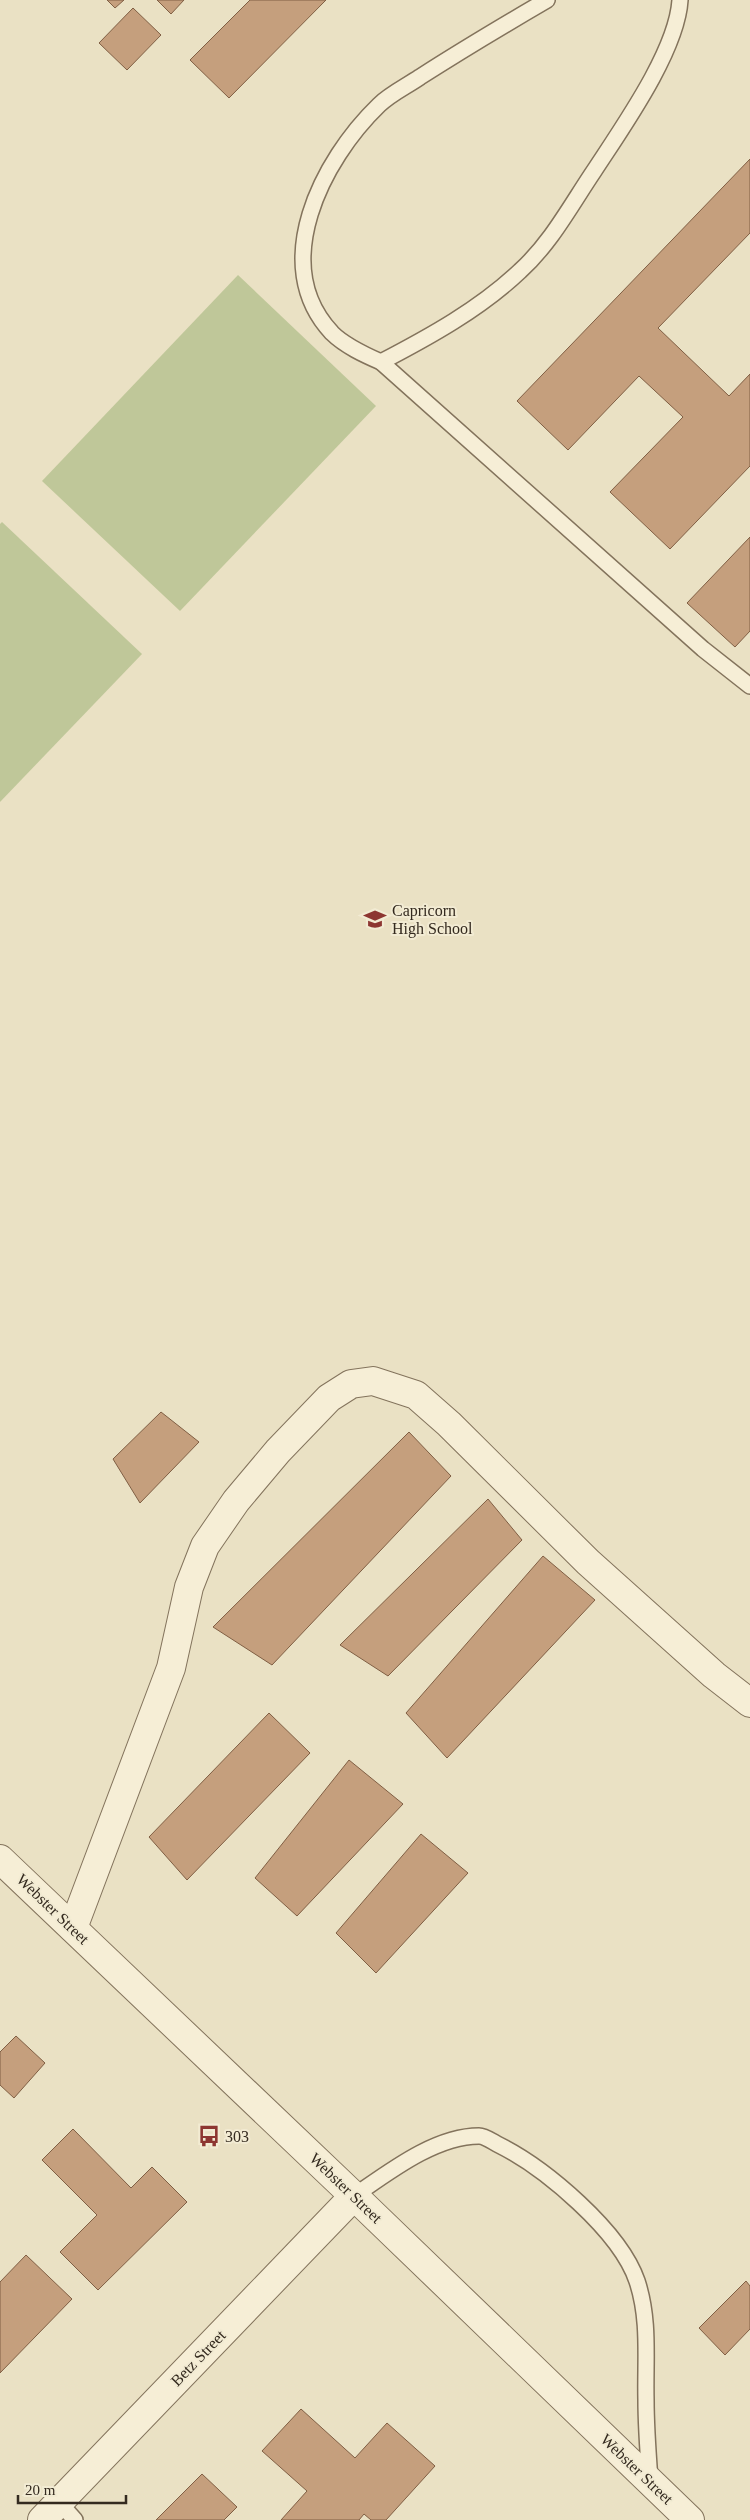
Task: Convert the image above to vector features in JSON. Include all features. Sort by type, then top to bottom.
[{"type":"street","points":[[73,1928],[171,1668],[189,1587],[205,1546],[236,1501],[278,1451],[329,1398],[351,1384],[373,1381],[416,1395],[588,1562],[714,1675],[750,1703]]},
{"type":"street","name":"Webster Street","points":[[0,1859],[354,2196],[690,2520]]},
{"type":"street","name":"Betz Street","points":[[59,2514],[354,2196]]},
{"type":"lane","points":[[547,0],[468,46],[380,104],[354,135],[323,183],[308,216],[302,260],[306,289],[317,314],[333,334],[358,351],[381,362],[703,649],[750,686]]},
{"type":"lane","points":[[381,362],[428,338],[480,303],[521,271],[557,228],[624,125],[653,74],[679,17],[680,0]]},
{"type":"lane","points":[[354,2196],[403,2163],[454,2139],[481,2136],[524,2158],[589,2213],[622,2252],[636,2280],[646,2325],[646,2400],[650,2481]]},
{"type":"green space","points":[[238,275],[376,406],[180,611],[42,481]]},
{"type":"green space","points":[[2,522],[142,654],[0,802],[0,524]]},
{"type":"building","points":[[107,0],[124,0],[115,8]]},
{"type":"building","points":[[157,0],[184,0],[171,14]]},
{"type":"building","points":[[250,0],[326,0],[229,98],[190,60]]},
{"type":"building","points":[[133,8],[161,35],[127,70],[99,43]]},
{"type":"building","points":[[750,159],[750,233],[658,328],[729,396],[750,374],[750,466],[670,549],[610,492],[683,417],[639,376],[568,450],[517,401]]},
{"type":"building","points":[[750,537],[750,631],[735,647],[687,603]]},
{"type":"building","points":[[161,1412],[199,1442],[140,1503],[113,1459]]},
{"type":"building","points":[[409,1432],[451,1476],[272,1665],[213,1627]]},
{"type":"building","points":[[488,1499],[522,1540],[388,1676],[340,1645]]},
{"type":"building","points":[[543,1556],[595,1600],[447,1758],[406,1713]]},
{"type":"building","points":[[269,1713],[310,1753],[187,1880],[149,1837]]},
{"type":"building","points":[[349,1760],[403,1804],[297,1916],[255,1878]]},
{"type":"building","points":[[421,1834],[468,1873],[376,1973],[336,1933]]},
{"type":"building","points":[[16,2036],[45,2063],[14,2098],[0,2085],[0,2052]]},
{"type":"building","points":[[73,2129],[131,2188],[152,2167],[187,2202],[98,2290],[60,2252],[97,2215],[42,2160]]},
{"type":"building","points":[[26,2255],[72,2299],[0,2373],[0,2282]]},
{"type":"building","points":[[746,2281],[750,2286],[750,2329],[725,2355],[699,2328]]},
{"type":"building","points":[[301,2409],[355,2458],[387,2423],[435,2466],[386,2520],[371,2520],[364,2514],[359,2520],[281,2520],[307,2491],[262,2451]]},
{"type":"building","points":[[202,2474],[237,2507],[224,2520],[156,2520]]},
{"type":"place","name":"Capricorn High School","points":[[375,919]]},
{"type":"place","name":"303","points":[[209,2136]]}]
